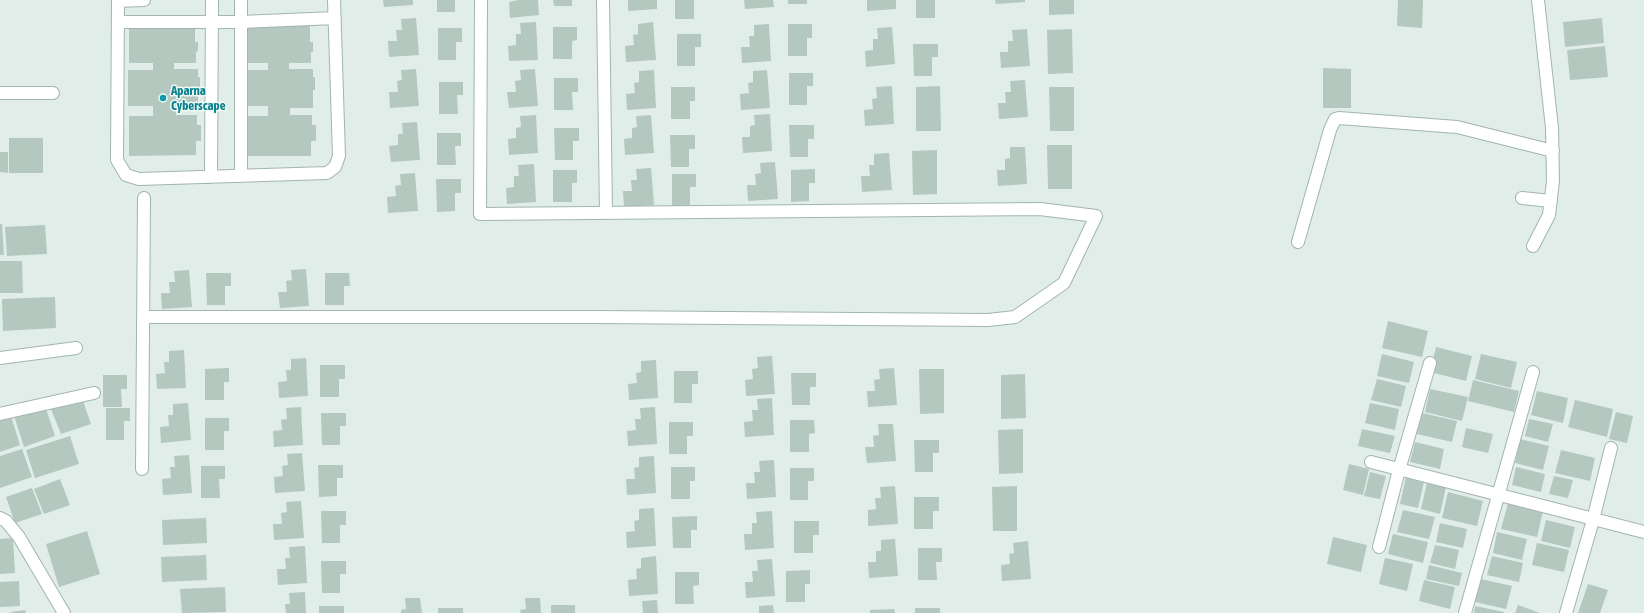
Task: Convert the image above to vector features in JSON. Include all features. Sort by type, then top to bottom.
[{"type":"street","points":[[144,0],[118,0],[117,160],[126,175],[139,180],[327,173],[335,166],[339,156],[334,0]]},
{"type":"street","points":[[211,177],[212,0]]},
{"type":"street","points":[[241,0],[241,176]]},
{"type":"street","points":[[143,317],[595,317],[988,320],[1015,317],[1064,282],[1096,216],[1040,209],[480,214],[481,0]]},
{"type":"street","points":[[603,0],[606,213]]},
{"type":"street","points":[[1533,246],[1549,215],[1553,181],[1552,128],[1538,0]]},
{"type":"street","points":[[118,22],[240,22],[335,18]]},
{"type":"street","points":[[0,93],[53,93]]},
{"type":"street","points":[[1298,242],[1330,130],[1335,119],[1345,117],[1457,127],[1553,151]]},
{"type":"street","points":[[142,469],[144,198]]},
{"type":"street","points":[[1522,198],[1551,201]]},
{"type":"street","points":[[0,358],[76,348]]},
{"type":"street","points":[[1379,547],[1399,470],[1430,363]]},
{"type":"street","points":[[1465,613],[1532,372]]},
{"type":"street","points":[[0,414],[94,393]]},
{"type":"street","points":[[1566,613],[1593,520],[1611,448]]},
{"type":"street","points":[[1371,462],[1644,532]]},
{"type":"street","points":[[0,518],[6,521],[19,536],[64,613]]},
{"type":"building","points":[[383,0],[413,0],[413,5],[384,7]]},
{"type":"building","points":[[437,0],[455,0],[455,12],[437,12]]},
{"type":"building","points":[[518,0],[538,0],[539,15],[510,18],[509,2]]},
{"type":"building","points":[[553,0],[572,0],[572,6],[554,6]]},
{"type":"building","points":[[628,0],[657,0],[657,9],[628,11]]},
{"type":"building","points":[[675,0],[694,0],[694,19],[675,19]]},
{"type":"building","points":[[744,0],[773,0],[774,7],[745,9]]},
{"type":"building","points":[[788,0],[807,0],[807,4],[788,4]]},
{"type":"building","points":[[867,0],[896,0],[896,9],[867,11]]},
{"type":"building","points":[[916,0],[935,0],[935,18],[916,18]]},
{"type":"building","points":[[995,0],[1025,0],[1025,2],[996,4]]},
{"type":"building","points":[[1049,0],[1074,0],[1074,14],[1049,15]]},
{"type":"building","points":[[1398,0],[1423,0],[1422,28],[1397,26]]},
{"type":"building","points":[[416,18],[419,55],[389,57],[388,41],[397,41],[396,30],[402,30],[401,19]]},
{"type":"building","points":[[1602,18],[1604,43],[1565,47],[1563,22]]},
{"type":"building","points":[[536,22],[538,60],[509,61],[508,46],[516,45],[516,34],[521,34],[520,23]]},
{"type":"building","points":[[653,22],[656,60],[626,62],[625,46],[634,45],[633,35],[638,34],[638,24]]},
{"type":"building","points":[[769,24],[771,61],[742,63],[741,47],[750,47],[749,36],[754,36],[754,25]]},
{"type":"building","points":[[788,24],[812,24],[812,38],[807,38],[807,56],[788,56]]},
{"type":"building","name":"Aparna Cyberscape","points":[[129,25],[195,25],[195,42],[198,42],[196,63],[174,63],[174,69],[198,69],[198,77],[200,77],[200,90],[198,90],[198,108],[176,108],[176,115],[197,115],[197,125],[201,125],[201,141],[196,141],[196,155],[129,156],[129,116],[153,116],[153,106],[128,106],[128,70],[153,70],[153,63],[129,63]]},
{"type":"building","name":"Aparna Cyberscape","points":[[243,25],[310,25],[310,42],[313,42],[311,63],[289,63],[289,69],[313,69],[313,77],[315,77],[315,90],[313,90],[313,108],[290,108],[290,115],[312,115],[312,125],[316,125],[316,141],[311,141],[311,156],[245,156],[244,116],[268,116],[268,106],[243,106],[243,70],[268,70],[268,63],[244,63]]},
{"type":"building","points":[[553,27],[577,27],[577,40],[572,41],[572,59],[553,59]]},
{"type":"building","points":[[892,27],[895,64],[866,67],[865,51],[873,50],[873,39],[878,39],[877,28]]},
{"type":"building","points":[[438,28],[462,28],[462,42],[456,42],[456,60],[438,60]]},
{"type":"building","points":[[1027,29],[1030,66],[1001,68],[1000,52],[1008,52],[1008,41],[1013,41],[1012,30]]},
{"type":"building","points":[[1072,29],[1073,73],[1048,74],[1047,30]]},
{"type":"building","points":[[677,34],[701,34],[701,47],[695,47],[695,66],[677,66]]},
{"type":"building","points":[[913,44],[938,44],[938,57],[932,57],[932,76],[914,76]]},
{"type":"building","points":[[1605,46],[1608,77],[1570,80],[1567,50]]},
{"type":"building","points":[[1323,68],[1351,69],[1351,108],[1323,108]]},
{"type":"building","points":[[416,69],[419,106],[390,108],[389,92],[398,92],[397,81],[402,80],[401,70]]},
{"type":"building","points":[[535,69],[538,106],[509,108],[507,92],[516,92],[515,81],[521,80],[520,70]]},
{"type":"building","points":[[654,70],[656,108],[627,110],[626,94],[635,93],[634,83],[639,82],[639,71]]},
{"type":"building","points":[[767,70],[770,108],[741,110],[740,94],[749,93],[748,83],[753,82],[753,71]]},
{"type":"building","points":[[789,73],[813,73],[813,86],[807,86],[807,105],[789,105]]},
{"type":"building","points":[[554,78],[578,78],[578,92],[572,92],[573,110],[554,110]]},
{"type":"building","points":[[1025,80],[1028,117],[999,119],[998,103],[1006,103],[1005,92],[1011,92],[1010,81]]},
{"type":"building","points":[[439,82],[463,82],[463,95],[457,95],[458,114],[439,114]]},
{"type":"building","points":[[892,86],[894,124],[865,126],[864,110],[873,109],[872,99],[877,98],[876,87]]},
{"type":"building","points":[[940,86],[941,131],[916,131],[916,87]]},
{"type":"building","points":[[671,87],[695,87],[695,101],[690,101],[690,119],[671,119]]},
{"type":"building","points":[[1049,87],[1074,87],[1074,131],[1050,131]]},
{"type":"building","points":[[770,114],[772,151],[743,153],[742,137],[750,137],[750,126],[755,125],[754,115]]},
{"type":"building","points":[[536,115],[538,153],[509,155],[508,139],[516,138],[516,128],[521,127],[520,116]]},
{"type":"building","points":[[651,115],[654,153],[625,155],[624,139],[632,138],[632,128],[637,127],[636,116]]},
{"type":"building","points":[[417,122],[420,160],[391,162],[389,146],[398,145],[398,134],[403,134],[402,123]]},
{"type":"building","points":[[789,125],[814,125],[814,139],[808,139],[808,157],[790,157]]},
{"type":"building","points":[[554,128],[579,128],[579,141],[573,141],[573,160],[555,160]]},
{"type":"building","points":[[437,133],[461,133],[461,146],[455,146],[456,165],[437,165]]},
{"type":"building","points":[[670,135],[695,135],[695,149],[689,149],[689,167],[671,167]]},
{"type":"building","points":[[9,138],[43,138],[43,173],[9,173]]},
{"type":"building","points":[[1047,145],[1072,145],[1072,189],[1048,189]]},
{"type":"building","points":[[1010,147],[1025,147],[1027,184],[998,186],[997,170],[1005,170],[1005,159],[1010,158]]},
{"type":"building","points":[[937,150],[937,194],[913,195],[912,151]]},
{"type":"building","points":[[0,152],[8,152],[8,173],[0,172]]},
{"type":"building","points":[[889,153],[892,190],[862,192],[861,176],[870,176],[869,165],[874,165],[874,154]]},
{"type":"building","points":[[775,162],[778,199],[748,201],[747,185],[756,185],[755,174],[761,173],[760,163]]},
{"type":"building","points":[[534,164],[536,202],[507,204],[506,188],[514,187],[514,176],[519,176],[518,165]]},
{"type":"building","points":[[651,168],[654,205],[624,207],[623,191],[632,191],[631,180],[637,180],[636,169]]},
{"type":"building","points":[[815,169],[815,183],[809,183],[809,201],[791,202],[791,170]]},
{"type":"building","points":[[553,170],[577,170],[577,183],[572,183],[572,202],[553,202]]},
{"type":"building","points":[[415,173],[418,211],[388,213],[387,197],[396,196],[395,186],[401,185],[400,174]]},
{"type":"building","points":[[672,174],[696,174],[696,187],[690,187],[690,205],[672,206]]},
{"type":"building","points":[[436,179],[461,179],[461,193],[455,193],[455,211],[437,212]]},
{"type":"building","points":[[0,224],[2,224],[4,255],[0,255]]},
{"type":"building","points":[[45,225],[47,254],[7,256],[5,227]]},
{"type":"building","points":[[0,261],[22,261],[23,293],[0,293]]},
{"type":"building","points":[[306,269],[309,306],[280,308],[278,292],[287,292],[286,281],[292,280],[291,270]]},
{"type":"building","points":[[189,270],[192,307],[162,309],[161,293],[170,293],[169,282],[175,282],[174,271]]},
{"type":"building","points":[[206,273],[231,273],[231,286],[225,286],[225,305],[207,305]]},
{"type":"building","points":[[325,273],[349,273],[350,286],[344,286],[344,305],[325,305]]},
{"type":"building","points":[[55,297],[56,328],[3,331],[2,299]]},
{"type":"building","points":[[1388,321],[1428,331],[1422,357],[1382,348]]},
{"type":"building","points":[[1436,347],[1472,356],[1466,381],[1430,372]]},
{"type":"building","points":[[184,350],[186,388],[157,389],[156,374],[165,373],[164,362],[169,362],[169,351]]},
{"type":"building","points":[[1382,354],[1414,362],[1409,383],[1377,376]]},
{"type":"building","points":[[1481,354],[1517,362],[1511,388],[1475,379]]},
{"type":"building","points":[[772,356],[775,394],[746,396],[745,380],[753,379],[752,369],[758,368],[757,357]]},
{"type":"building","points":[[306,358],[308,396],[279,398],[278,382],[287,381],[286,370],[291,370],[291,359]]},
{"type":"building","points":[[656,360],[658,398],[629,400],[628,384],[637,383],[636,373],[641,372],[641,361]]},
{"type":"building","points":[[320,365],[345,365],[345,379],[339,379],[339,397],[320,397]]},
{"type":"building","points":[[229,368],[229,382],[224,382],[224,400],[205,400],[205,369]]},
{"type":"building","points":[[894,368],[897,405],[868,407],[867,391],[875,391],[874,380],[880,379],[879,369]]},
{"type":"building","points":[[919,369],[944,369],[944,413],[920,414]]},
{"type":"building","points":[[674,371],[698,371],[698,384],[692,384],[692,403],[674,403]]},
{"type":"building","points":[[791,373],[816,373],[816,387],[810,387],[810,405],[792,405]]},
{"type":"building","points":[[1025,374],[1026,418],[1001,419],[1001,375]]},
{"type":"building","points":[[103,375],[127,375],[127,389],[121,389],[122,407],[103,407]]},
{"type":"building","points":[[1377,379],[1406,386],[1401,407],[1371,400]]},
{"type":"building","points":[[1473,380],[1519,391],[1514,412],[1468,401]]},
{"type":"building","points":[[1430,389],[1468,397],[1462,421],[1425,412]]},
{"type":"building","points":[[1537,391],[1568,398],[1563,423],[1531,415]]},
{"type":"building","points":[[82,398],[91,424],[61,434],[51,409]]},
{"type":"building","points":[[772,398],[774,435],[745,437],[744,422],[753,421],[752,410],[758,410],[757,399]]},
{"type":"building","points":[[1575,400],[1613,409],[1607,437],[1568,427]]},
{"type":"building","points":[[188,403],[191,440],[161,443],[160,427],[169,426],[168,415],[173,415],[173,404]]},
{"type":"building","points":[[1370,403],[1399,409],[1395,430],[1365,423]]},
{"type":"building","points":[[45,406],[55,436],[24,447],[14,416]]},
{"type":"building","points":[[301,407],[303,445],[274,447],[273,431],[282,430],[281,420],[287,419],[286,408]]},
{"type":"building","points":[[655,407],[657,444],[628,446],[627,431],[636,430],[635,419],[641,419],[640,408]]},
{"type":"building","points":[[106,408],[130,408],[130,421],[124,421],[124,440],[106,440]]},
{"type":"building","points":[[1616,412],[1633,416],[1627,443],[1609,439]]},
{"type":"building","points":[[321,413],[346,413],[346,426],[340,426],[340,445],[322,445]]},
{"type":"building","points":[[1422,413],[1457,421],[1452,442],[1417,434]]},
{"type":"building","points":[[11,416],[20,445],[0,452],[0,420]]},
{"type":"building","points":[[205,418],[229,418],[229,431],[224,431],[224,450],[205,450]]},
{"type":"building","points":[[1529,419],[1553,424],[1548,442],[1525,436]]},
{"type":"building","points":[[790,420],[814,420],[815,433],[809,434],[809,452],[790,452]]},
{"type":"building","points":[[669,422],[693,422],[693,436],[687,436],[687,454],[669,454]]},
{"type":"building","points":[[878,424],[893,424],[896,461],[867,463],[865,447],[874,447],[873,436],[879,435]]},
{"type":"building","points":[[1466,428],[1493,434],[1488,453],[1462,447]]},
{"type":"building","points":[[1023,429],[1023,473],[999,474],[998,430]]},
{"type":"building","points":[[1362,429],[1395,436],[1390,453],[1358,446]]},
{"type":"building","points":[[70,436],[79,464],[35,478],[26,450]]},
{"type":"building","points":[[1520,439],[1549,446],[1543,470],[1515,463]]},
{"type":"building","points":[[914,440],[939,440],[939,453],[933,453],[933,472],[915,472]]},
{"type":"building","points":[[1415,442],[1444,449],[1440,469],[1410,462]]},
{"type":"building","points":[[22,449],[32,477],[0,488],[0,456]]},
{"type":"building","points":[[1561,450],[1595,458],[1590,481],[1555,473]]},
{"type":"building","points":[[302,453],[305,491],[275,493],[274,477],[283,476],[282,466],[288,465],[287,454]]},
{"type":"building","points":[[189,455],[192,493],[163,495],[162,479],[171,478],[170,467],[175,467],[174,456]]},
{"type":"building","points":[[654,456],[656,493],[627,495],[626,479],[635,479],[634,468],[639,467],[639,457]]},
{"type":"building","points":[[774,460],[776,497],[747,499],[746,483],[755,483],[754,472],[760,472],[759,461]]},
{"type":"building","points":[[1349,464],[1369,469],[1363,495],[1343,490]]},
{"type":"building","points":[[318,465],[343,465],[343,478],[337,478],[337,496],[319,497]]},
{"type":"building","points":[[201,466],[225,466],[225,479],[219,479],[220,498],[201,498]]},
{"type":"building","points":[[671,467],[695,467],[695,481],[690,481],[690,499],[671,499]]},
{"type":"building","points":[[1516,467],[1545,474],[1541,492],[1512,485]]},
{"type":"building","points":[[790,468],[814,468],[814,481],[808,481],[808,500],[790,500]]},
{"type":"building","points":[[1370,472],[1386,476],[1380,499],[1364,496]]},
{"type":"building","points":[[1554,476],[1573,480],[1568,498],[1549,494]]},
{"type":"building","points":[[1406,477],[1424,482],[1418,508],[1400,504]]},
{"type":"building","points":[[60,479],[70,505],[44,514],[34,489]]},
{"type":"building","points":[[1427,483],[1446,487],[1440,514],[1421,509]]},
{"type":"building","points":[[895,486],[898,524],[868,526],[868,510],[876,509],[875,498],[881,498],[880,487]]},
{"type":"building","points":[[1017,486],[1017,531],[993,531],[992,487]]},
{"type":"building","points":[[32,488],[42,514],[15,523],[6,497]]},
{"type":"building","points":[[1448,492],[1483,501],[1477,526],[1442,518]]},
{"type":"building","points":[[914,497],[939,497],[939,511],[933,511],[933,529],[914,529]]},
{"type":"building","points":[[301,501],[304,538],[274,540],[273,524],[282,524],[281,513],[287,512],[286,502]]},
{"type":"building","points":[[1508,503],[1543,511],[1537,537],[1501,529]]},
{"type":"building","points":[[654,508],[656,546],[627,548],[626,532],[635,531],[634,521],[639,520],[639,509]]},
{"type":"building","points":[[1403,510],[1435,517],[1429,539],[1397,532]]},
{"type":"building","points":[[321,511],[346,511],[346,525],[340,525],[340,543],[322,543]]},
{"type":"building","points":[[772,511],[774,548],[745,550],[744,534],[752,534],[752,523],[757,523],[756,512]]},
{"type":"building","points":[[697,516],[697,530],[691,530],[691,548],[673,548],[672,517]]},
{"type":"building","points":[[206,518],[207,543],[163,545],[162,520]]},
{"type":"building","points":[[1546,520],[1575,527],[1570,548],[1541,541]]},
{"type":"building","points":[[794,521],[819,521],[819,535],[813,535],[813,553],[794,553]]},
{"type":"building","points":[[1440,523],[1467,529],[1463,548],[1436,542]]},
{"type":"building","points":[[87,531],[100,574],[59,587],[46,544]]},
{"type":"building","points":[[1497,532],[1527,539],[1522,560],[1493,553]]},
{"type":"building","points":[[1393,534],[1428,542],[1423,563],[1388,554]]},
{"type":"building","points":[[1333,537],[1367,545],[1361,572],[1327,564]]},
{"type":"building","points":[[13,538],[15,573],[0,574],[0,539]]},
{"type":"building","points":[[895,539],[898,576],[869,578],[868,562],[876,562],[876,551],[881,551],[881,540]]},
{"type":"building","points":[[1028,541],[1031,579],[1002,581],[1001,565],[1010,564],[1009,554],[1014,553],[1013,543]]},
{"type":"building","points":[[1537,543],[1569,550],[1564,572],[1532,565]]},
{"type":"building","points":[[1435,545],[1459,550],[1455,569],[1430,563]]},
{"type":"building","points":[[305,546],[307,583],[278,585],[277,569],[286,569],[285,558],[290,558],[289,547]]},
{"type":"building","points":[[918,548],[942,548],[942,562],[936,562],[937,580],[918,580]]},
{"type":"building","points":[[206,555],[207,580],[162,582],[161,557]]},
{"type":"building","points":[[656,556],[658,594],[629,596],[628,580],[637,579],[636,569],[641,568],[641,558]]},
{"type":"building","points":[[1492,556],[1523,563],[1519,582],[1487,575]]},
{"type":"building","points":[[1385,558],[1413,564],[1407,591],[1379,584]]},
{"type":"building","points":[[772,559],[775,596],[746,598],[745,582],[753,582],[752,571],[758,571],[757,560]]},
{"type":"building","points":[[321,561],[346,561],[346,574],[340,574],[340,593],[322,593]]},
{"type":"building","points":[[1429,565],[1462,573],[1459,586],[1426,579]]},
{"type":"building","points":[[810,570],[810,584],[805,584],[805,602],[786,602],[786,571]]},
{"type":"building","points":[[675,572],[699,572],[699,585],[693,586],[694,604],[675,604]]},
{"type":"building","points":[[1481,579],[1512,586],[1506,609],[1475,602]]},
{"type":"building","points":[[1424,580],[1455,587],[1450,609],[1419,601]]},
{"type":"building","points":[[19,581],[20,606],[0,607],[0,582]]},
{"type":"building","points":[[1588,584],[1608,590],[1600,613],[1578,613]]},
{"type":"building","points":[[225,587],[226,612],[182,613],[180,589]]},
{"type":"building","points":[[305,592],[306,613],[286,613],[285,604],[290,604],[289,593]]},
{"type":"building","points":[[405,598],[420,598],[422,613],[401,613],[401,610],[406,609]]},
{"type":"building","points":[[525,598],[540,598],[541,613],[521,613],[520,610],[526,609]]},
{"type":"building","points":[[657,600],[658,613],[643,613],[642,601]]},
{"type":"building","points":[[551,605],[575,605],[575,613],[551,613]]},
{"type":"building","points":[[773,605],[774,613],[759,613],[759,606]]},
{"type":"building","points":[[1518,605],[1540,613],[1515,613]]},
{"type":"building","points":[[319,606],[344,606],[344,613],[319,613]]},
{"type":"building","points":[[1475,606],[1504,612],[1504,613],[1474,613]]},
{"type":"building","points":[[438,608],[463,608],[463,613],[438,613]]},
{"type":"building","points":[[915,608],[940,608],[940,613],[915,613]]},
{"type":"building","points":[[894,609],[895,613],[870,613],[870,610]]},
{"type":"building","points":[[25,610],[26,613],[11,613],[11,612]]},
{"type":"place","name":"Aparna Cyberscape","points":[[163,98]]}]
